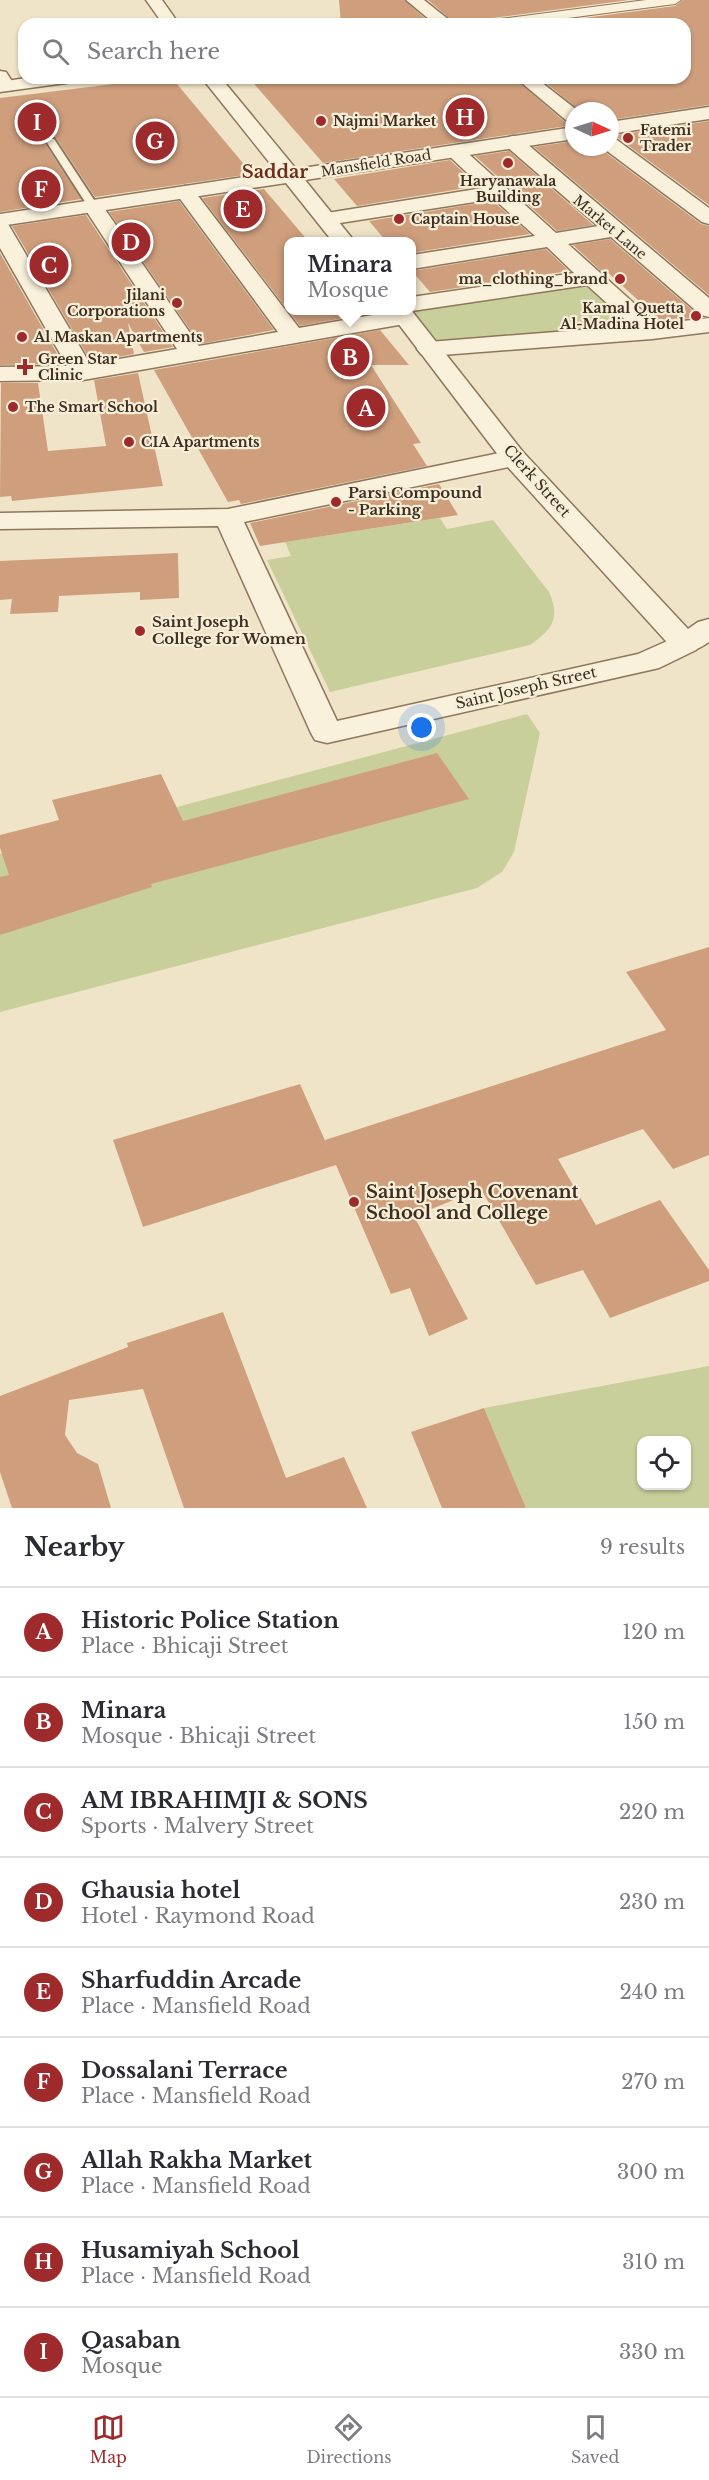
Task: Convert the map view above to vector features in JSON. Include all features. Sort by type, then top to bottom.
[{"type":"street","points":[[154,0],[167,18]]},
{"type":"street","points":[[414,0],[438,18]]},
{"type":"street","points":[[538,18],[675,0]]},
{"type":"street","points":[[2,83],[18,82]]},
{"type":"street","points":[[216,84],[341,237]]},
{"type":"street","points":[[533,84],[565,110]]},
{"type":"street","points":[[619,127],[709,113]]},
{"type":"street","name":"Mansfield Road","points":[[0,220],[565,134]]},
{"type":"street","name":"Market Lane","points":[[513,142],[709,310]]},
{"type":"street","points":[[454,151],[652,332]]},
{"type":"street","points":[[619,151],[709,218]]},
{"type":"street","points":[[185,192],[292,335]]},
{"type":"street","points":[[327,219],[498,192]]},
{"type":"street","points":[[93,206],[192,353]]},
{"type":"street","points":[[0,229],[19,280],[83,373]]},
{"type":"street","points":[[416,261],[614,230]]},
{"type":"street","points":[[416,309],[592,277]]},
{"type":"street","points":[[0,374],[83,373],[292,335],[386,315]]},
{"type":"street","name":"Clerk Street","points":[[408,315],[429,349],[514,458],[697,636]]},
{"type":"street","points":[[429,349],[652,332],[709,325]]},
{"type":"street","points":[[0,521],[228,517],[514,458]]},
{"type":"street","name":"Saint Joseph Street","points":[[228,517],[327,733],[648,661],[697,636]]},
{"type":"lane","points":[[51,141],[93,206]]},
{"type":"green space","points":[[592,277],[652,332],[429,349],[414,315],[416,309]]},
{"type":"green space","points":[[440,518],[447,529],[493,520],[549,592],[553,601],[554,616],[549,628],[530,645],[330,692],[267,560],[291,556],[285,542]]},
{"type":"green space","points":[[527,714],[540,733],[514,852],[502,872],[477,888],[0,1012],[0,854]]},
{"type":"green space","points":[[709,1366],[709,1508],[526,1508],[484,1408]]},
{"type":"building","points":[[339,0],[404,0],[424,18],[340,18]]},
{"type":"building","points":[[428,0],[629,0],[492,18],[449,18]]},
{"type":"building","points":[[683,0],[709,0],[709,105],[619,119],[619,102],[569,102],[547,84],[691,84],[691,18],[584,18],[675,6]]},
{"type":"building","points":[[113,84],[177,84],[252,174],[95,197],[56,138],[48,137],[44,142],[81,199],[0,212],[0,98]]},
{"type":"building","points":[[254,84],[521,84],[565,122],[565,126],[323,163]]},
{"type":"building","points":[[709,121],[709,205],[619,139],[619,135]]},
{"type":"building","points":[[565,142],[565,156],[610,156],[701,224],[709,226],[709,295],[534,147]]},
{"type":"building","points":[[509,151],[593,225],[557,231],[475,156]]},
{"type":"building","points":[[450,160],[478,186],[357,206],[334,179]]},
{"type":"building","points":[[264,189],[305,237],[284,237],[284,305],[202,198]]},
{"type":"building","points":[[179,201],[274,330],[200,344],[109,212]]},
{"type":"building","points":[[493,201],[530,234],[416,252],[416,237],[383,237],[369,221]]},
{"type":"building","points":[[86,215],[173,347],[144,352],[128,323],[134,354],[91,362],[12,226]]},
{"type":"building","points":[[610,239],[700,317],[661,321],[605,270],[601,271],[573,245]]},
{"type":"building","points":[[546,249],[569,271],[430,292],[416,276],[416,270]]},
{"type":"building","points":[[0,253],[63,364],[0,365]]},
{"type":"building","points":[[292,315],[360,315],[300,326]]},
{"type":"building","points":[[380,330],[409,365],[371,365],[421,443],[413,444],[427,466],[241,504],[239,500],[228,502],[154,370]]},
{"type":"building","name":"CIA Apartments","points":[[138,373],[163,486],[12,501],[11,496],[0,497],[1,383],[38,383],[48,451],[106,446],[94,380]]},
{"type":"building","points":[[439,484],[458,515],[260,546],[250,523]]},
{"type":"building","points":[[178,553],[179,598],[140,600],[140,592],[59,596],[58,612],[10,614],[12,599],[0,600],[0,561]]},
{"type":"building","points":[[437,753],[469,799],[151,884],[152,887],[0,935],[0,877],[9,875],[0,848],[0,835],[59,820],[52,800],[161,774],[183,821]]},
{"type":"building","points":[[709,947],[709,1155],[673,1169],[643,1129],[558,1159],[596,1225],[660,1200],[709,1270],[709,1281],[610,1318],[583,1270],[536,1285],[481,1189],[414,1216],[468,1319],[429,1336],[410,1288],[391,1294],[336,1165],[143,1227],[113,1140],[300,1084],[327,1145],[325,1140],[666,1030],[626,972]]},
{"type":"building","points":[[223,1312],[286,1478],[344,1457],[367,1508],[184,1508],[143,1389],[69,1400],[65,1435],[77,1453],[98,1464],[111,1508],[12,1508],[0,1472],[0,1396],[128,1347],[127,1343]]},
{"type":"building","points":[[484,1408],[526,1508],[442,1508],[411,1432]]},
{"type":"place","name":"Husamiyah School","points":[[465,117]]},
{"type":"place","name":"Najmi Market","points":[[321,121]]},
{"type":"place","name":"Qasaban","points":[[37,122]]},
{"type":"place","name":"Fatemi Trader","points":[[628,138]]},
{"type":"place","name":"Allah Rakha Market","points":[[155,141]]},
{"type":"place","name":"Haryanawala Building","points":[[508,163]]},
{"type":"place","name":"Dossalani Terrace","points":[[41,189]]},
{"type":"place","name":"Sharfuddin Arcade","points":[[243,209]]},
{"type":"place","name":"Captain House","points":[[399,219]]},
{"type":"place","name":"Ghausia hotel","points":[[131,242]]},
{"type":"place","name":"AM IBRAHIMJI & SONS","points":[[49,265]]},
{"type":"place","name":"ma_clothing_brand","points":[[620,279]]},
{"type":"place","name":"Jilani Corporations","points":[[177,303]]},
{"type":"place","name":"Kamal Quetta Al-Madina Hotel","points":[[696,316]]},
{"type":"place","name":"Al Maskan Apartments","points":[[22,337]]},
{"type":"place","name":"Minara","points":[[350,357]]},
{"type":"place","name":"Green Star Clinic","points":[[25,367]]},
{"type":"place","name":"The Smart School","points":[[13,407]]},
{"type":"place","name":"Historic Police Station","points":[[366,408]]},
{"type":"place","name":"CIA Apartments","points":[[129,442]]},
{"type":"place","name":"Parsi Compound - Parking","points":[[336,502]]},
{"type":"place","name":"Saint Joseph College for Women","points":[[140,631]]},
{"type":"place","name":"Saint Joseph Covenant School and College","points":[[354,1202]]},
{"type":"district","name":"Saddar","points":[[275,172]]}]
